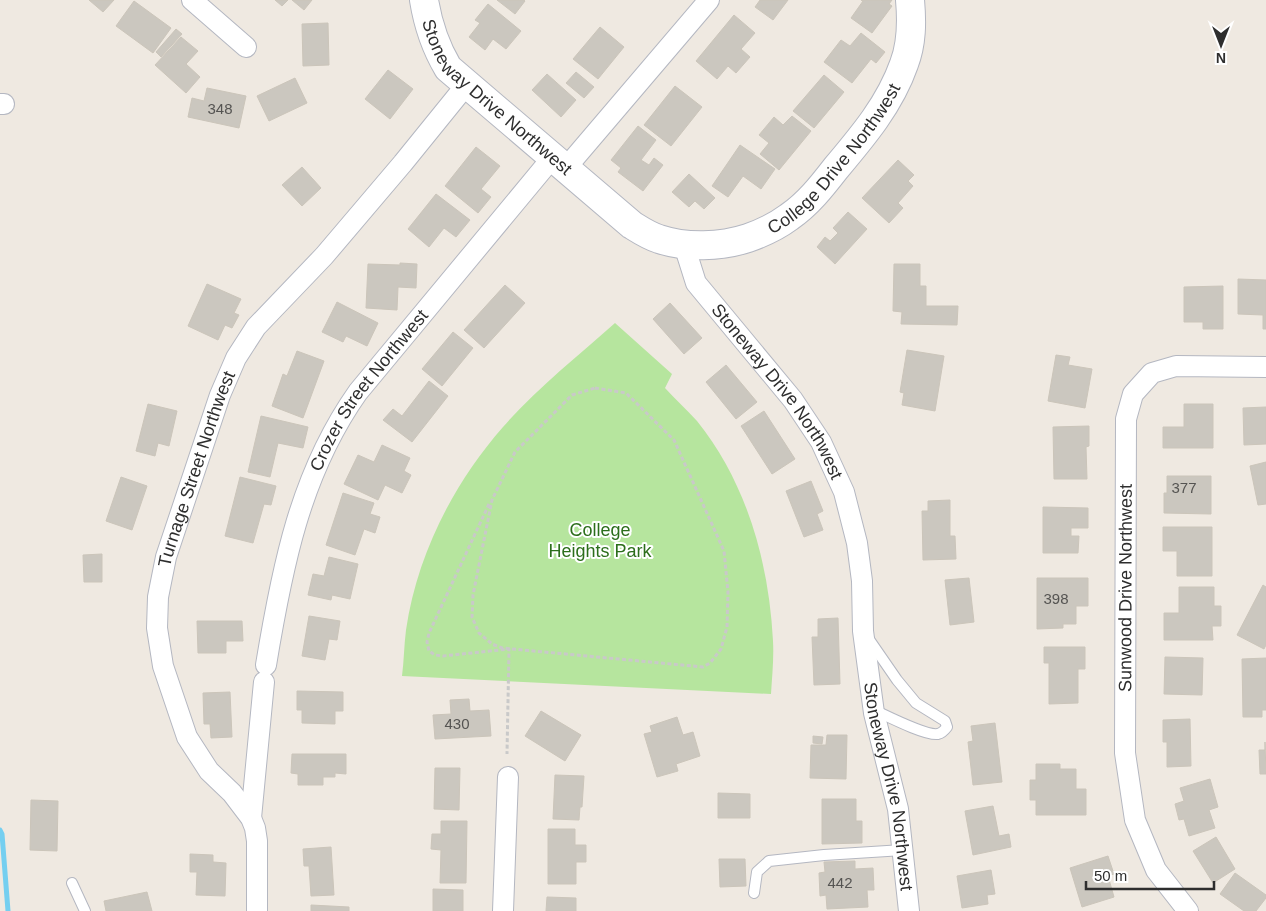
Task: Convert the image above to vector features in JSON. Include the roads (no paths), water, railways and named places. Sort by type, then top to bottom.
[{"type":"street","points":[[192,0],[246,48]]},
{"type":"street","name":"Stoneway Drive Northwest","points":[[424,0],[427,19],[435,45],[448,68],[632,225],[658,239],[684,245],[696,283],[793,400],[821,442],[844,492],[857,543],[862,581],[863,631],[874,710],[898,809],[909,911]]},
{"type":"street","name":"Crozer Street Northwest","points":[[251,818],[265,674],[276,604],[290,539],[306,493],[344,412],[358,392],[559,164],[709,0]]},
{"type":"street","name":"College Drive Northwest","points":[[684,245],[709,245],[748,238],[790,217],[815,194],[864,134],[893,91],[910,44],[912,18],[910,0]]},
{"type":"street","name":"Turnage Street Northwest","points":[[257,911],[257,841],[255,828],[251,818],[232,793],[209,772],[187,738],[163,666],[157,628],[158,596],[166,557],[220,395],[236,358],[256,327],[324,256],[467,84]]},
{"type":"street","name":"Sunwood Drive Northwest","points":[[1188,911],[1156,870],[1136,820],[1125,753],[1126,419],[1134,394],[1152,373],[1176,366],[1266,367]]},
{"type":"street","points":[[503,911],[508,777]]},
{"type":"lane","points":[[863,631],[897,680],[916,703],[945,721],[946,727],[943,732],[936,735],[924,732],[874,710]]},
{"type":"lane","points":[[754,893],[757,872],[770,861],[824,855],[903,850]]},
{"type":"lane","points":[[72,883],[85,911]]},
{"type":"waterway","points":[[0,830],[2,834],[8,911]]},
{"type":"park label","name":"College Heights Park","points":[[600,540]]}]
